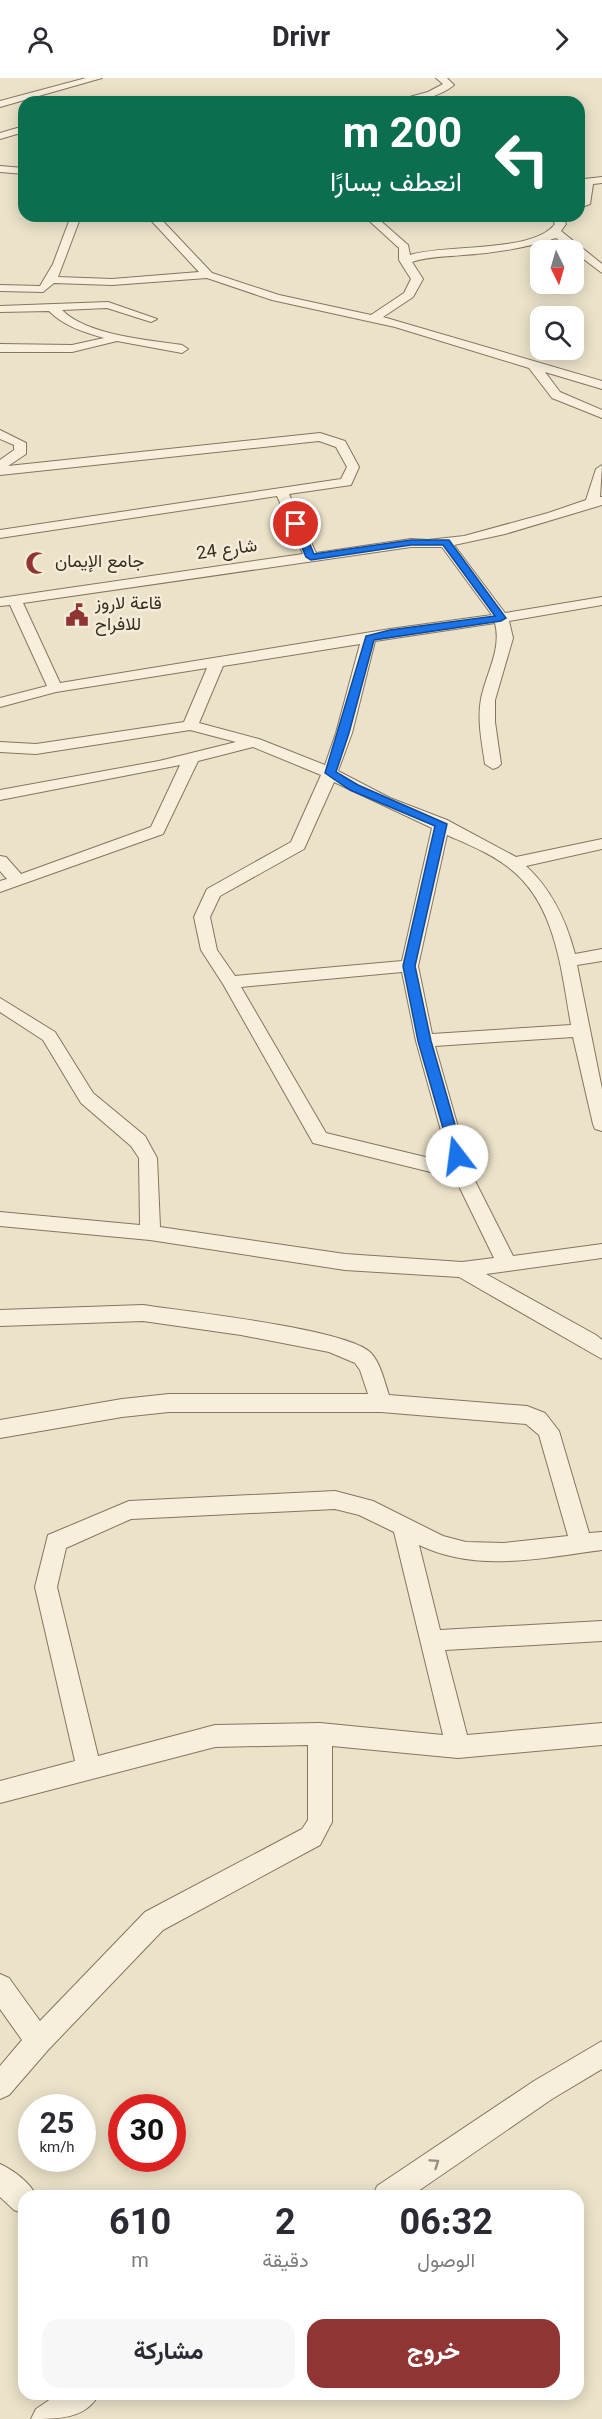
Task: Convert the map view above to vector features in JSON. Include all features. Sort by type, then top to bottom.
[{"type":"street","points":[[30,96],[97,78]]},
{"type":"street","points":[[422,96],[449,85],[441,78]]},
{"type":"street","points":[[0,104],[18,99]]},
{"type":"street","points":[[0,136],[18,131]]},
{"type":"street","points":[[0,169],[18,170]]},
{"type":"street","points":[[585,202],[588,181],[602,180]]},
{"type":"street","points":[[0,288],[43,290],[52,280],[73,222]]},
{"type":"street","points":[[158,222],[208,275]]},
{"type":"street","points":[[373,319],[409,295],[417,279],[405,260],[404,247],[376,222]]},
{"type":"street","points":[[405,260],[424,254],[465,252],[529,243],[553,235],[561,224],[560,222]]},
{"type":"street","points":[[556,232],[602,270]]},
{"type":"street","points":[[52,280],[112,282],[208,275],[276,298],[373,319],[602,385]]},
{"type":"street","points":[[0,309],[108,305],[151,319]]},
{"type":"street","points":[[53,308],[55,312],[77,324],[114,338],[182,349]]},
{"type":"street","points":[[0,348],[72,350],[94,347],[114,338]]},
{"type":"street","points":[[533,365],[556,395],[602,414]]},
{"type":"street","points":[[0,434],[20,443],[21,451],[0,466]]},
{"type":"street","points":[[0,471],[320,437],[341,444],[353,467],[346,482],[0,534]]},
{"type":"street","points":[[424,544],[445,542],[555,515],[597,501],[602,468]]},
{"type":"street","points":[[281,491],[311,557]]},
{"type":"street","points":[[445,542],[501,618],[506,638],[494,673],[487,722],[493,764]]},
{"type":"street","name":"شارع 24","points":[[0,611],[11,604],[311,557],[411,543],[424,544]]},
{"type":"street","name":"شارع 24","points":[[11,604],[414,551],[424,544]]},
{"type":"street","points":[[0,703],[55,688],[602,601]]},
{"type":"street","points":[[11,604],[55,688]]},
{"type":"street","points":[[369,638],[344,733],[330,773],[298,845],[213,893],[202,917],[209,950],[230,982],[320,1138],[462,1173]]},
{"type":"street","points":[[190,725],[217,662]]},
{"type":"street","points":[[0,747],[36,749],[105,741],[190,725],[254,742],[330,773],[354,787],[441,824],[514,863],[531,879],[546,902],[569,961],[581,1030],[602,1124]]},
{"type":"street","points":[[0,795],[190,759],[254,742]]},
{"type":"street","points":[[0,887],[157,830],[190,759]]},
{"type":"street","points":[[441,824],[409,966],[425,1041],[462,1173],[507,1264]]},
{"type":"street","points":[[514,863],[602,844]]},
{"type":"street","points":[[0,861],[18,881]]},
{"type":"street","points":[[569,961],[602,955]]},
{"type":"street","points":[[230,982],[409,966]]},
{"type":"street","points":[[0,1004],[49,1036],[87,1098],[138,1140],[148,1158],[150,1233]]},
{"type":"street","points":[[425,1041],[581,1030]]},
{"type":"street","points":[[0,1219],[150,1233],[345,1262],[462,1270],[602,1251]]},
{"type":"street","points":[[462,1270],[589,1341],[602,1351]]},
{"type":"street","points":[[0,1318],[143,1313],[242,1327],[332,1344],[362,1357],[369,1367],[381,1404]]},
{"type":"street","points":[[0,1429],[122,1408],[169,1403],[381,1404],[515,1413],[538,1419],[548,1431],[592,1542],[470,1553],[434,1543],[358,1505],[335,1500],[129,1510],[56,1542],[46,1587],[89,1769]]},
{"type":"street","points":[[403,1526],[458,1747]]},
{"type":"street","points":[[432,1641],[602,1631]]},
{"type":"street","points":[[0,2086],[39,2041],[154,1921],[310,1837],[320,1822],[320,1734]]},
{"type":"street","points":[[0,1792],[214,1736],[320,1734],[458,1747],[602,1734]]},
{"type":"street","points":[[0,1987],[39,2041]]},
{"type":"street","points":[[396,2190],[543,2090],[602,2055]]},
{"type":"street","points":[[0,2178],[18,2194]]},
{"type":"street","points":[[46,2419],[75,2400]]},
{"type":"place","name":"جامع الإيمان","points":[[37,563]]},
{"type":"place","name":"قاعة لاروز للافراح","points":[[77,615]]},
{"type":"route","points":[[296,524],[311,557],[411,543],[445,542],[501,618],[369,638],[344,733],[330,773],[354,787],[441,824],[409,966],[425,1041],[457,1156]]}]
